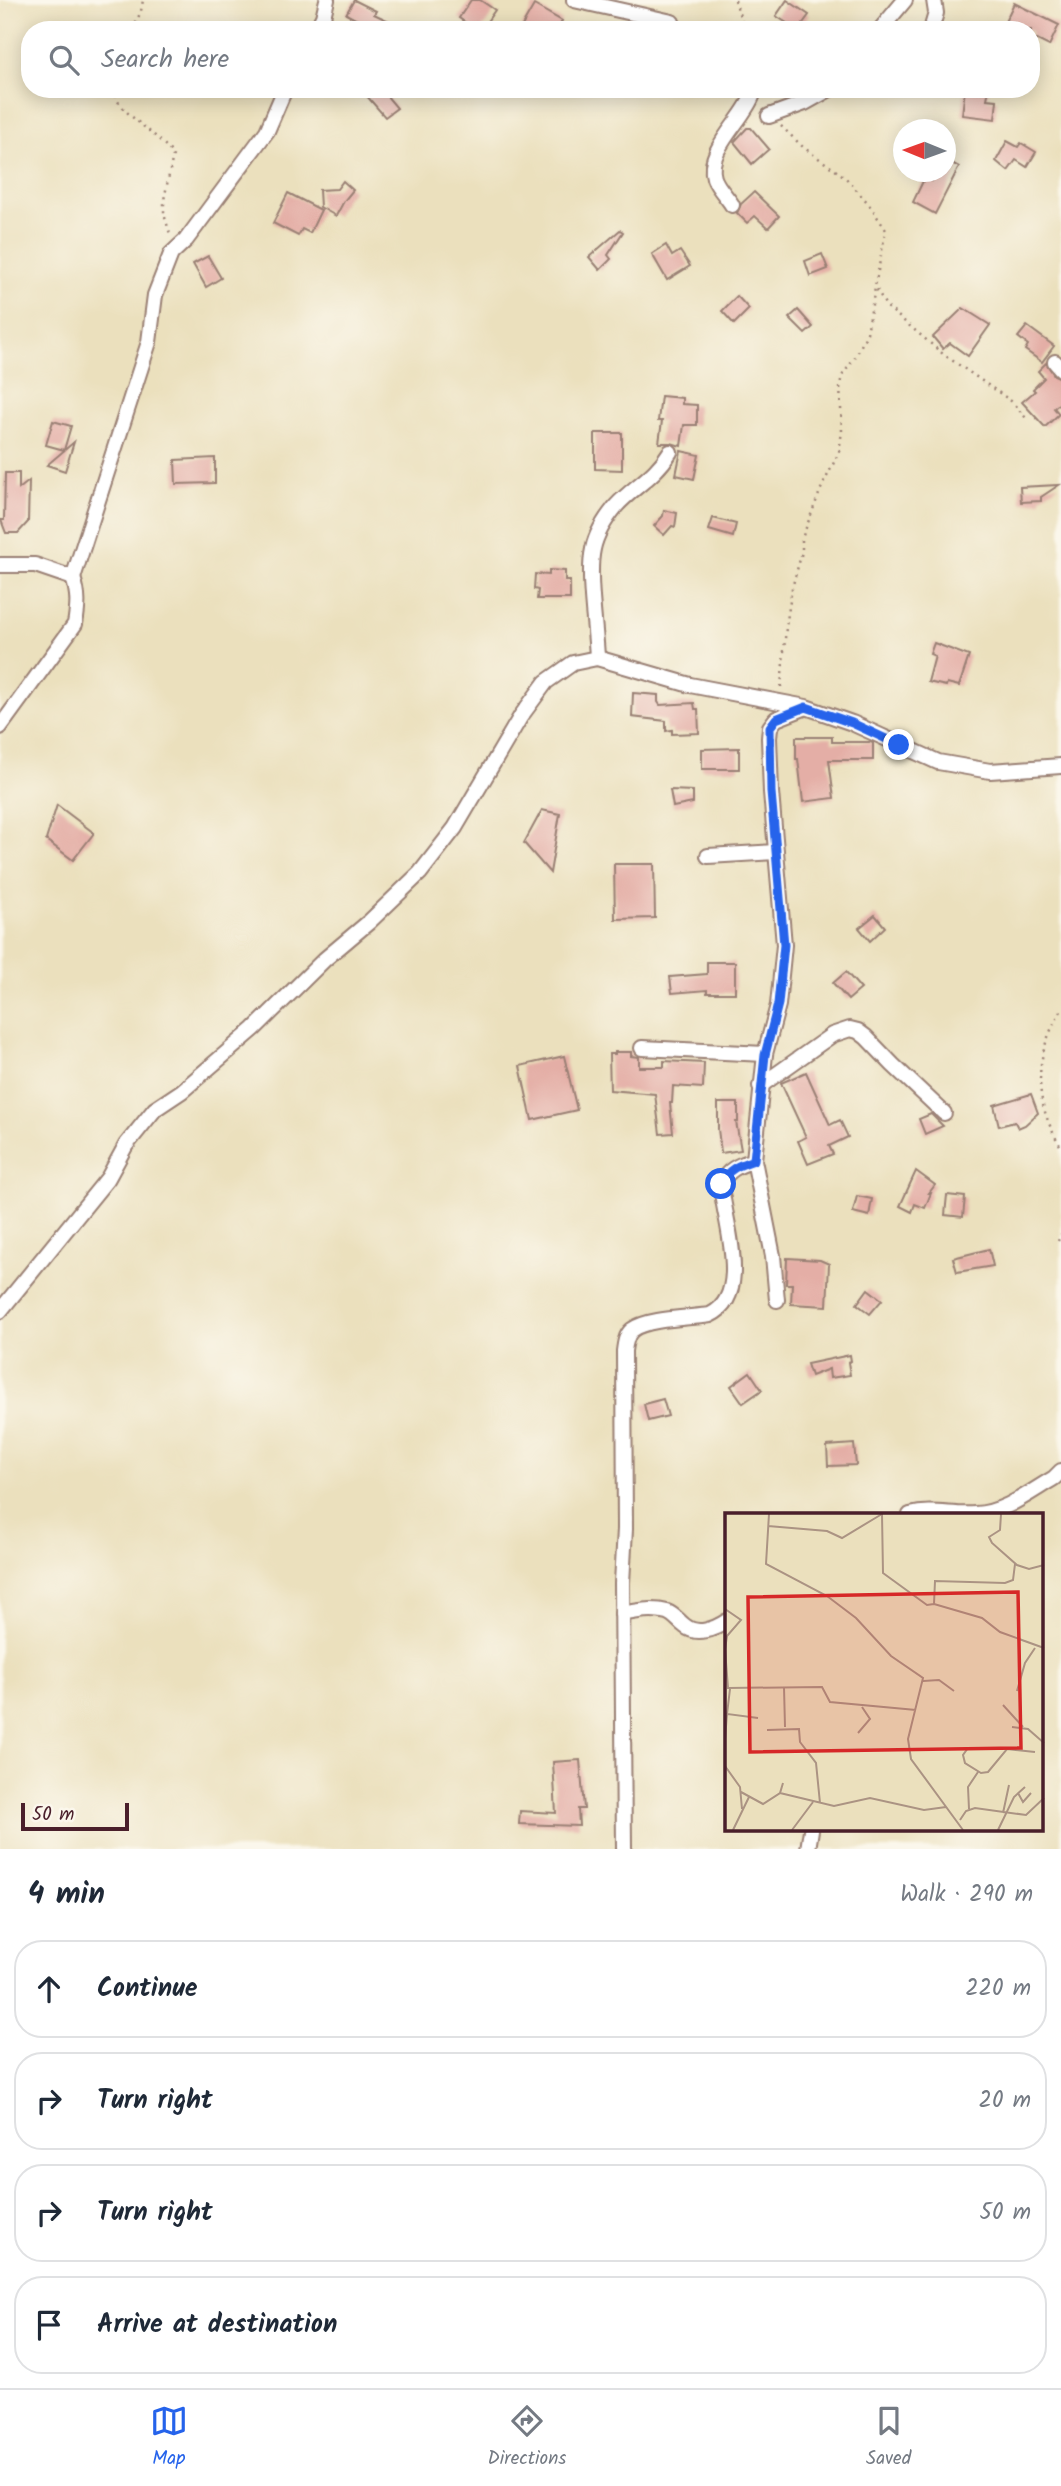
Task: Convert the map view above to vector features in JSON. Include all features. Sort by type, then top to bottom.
[{"type":"street","points":[[321,21],[327,0]]},
{"type":"street","points":[[574,0],[668,21]]},
{"type":"street","points":[[888,21],[905,0]]},
{"type":"street","points":[[933,0],[936,13],[934,21]]},
{"type":"street","points":[[0,727],[75,624],[78,603],[73,579],[149,342],[155,295],[171,254],[186,240],[267,131],[281,98]]},
{"type":"street","points":[[733,205],[714,178],[713,165],[724,140],[752,98]]},
{"type":"street","points":[[769,116],[814,98]]},
{"type":"street","points":[[597,658],[592,587],[593,548],[607,518],[619,503],[661,467],[670,452]]},
{"type":"street","points":[[0,565],[35,565],[73,579]]},
{"type":"street","points":[[0,1311],[108,1178],[126,1144],[155,1110],[254,1029],[324,959],[369,922],[420,873],[455,828],[520,716],[546,682],[573,663],[597,658],[690,685],[806,707],[852,723],[938,762],[990,771],[1061,766]]},
{"type":"street","points":[[777,1300],[773,1256],[754,1160],[760,1086],[778,1004],[784,945],[771,792],[770,727],[776,719],[806,707]]},
{"type":"street","points":[[708,856],[776,852]]},
{"type":"street","points":[[760,1086],[832,1035],[850,1029],[866,1037],[944,1113]]},
{"type":"street","points":[[642,1048],[765,1055]]},
{"type":"street","points":[[624,1849],[622,1614],[626,1339],[632,1331],[645,1324],[710,1315],[720,1310],[726,1299],[734,1256],[721,1184],[724,1175],[735,1167],[754,1160]]},
{"type":"street","points":[[981,1513],[999,1509],[1044,1484],[1061,1471]]},
{"type":"street","points":[[918,1513],[949,1513]]},
{"type":"street","points":[[622,1614],[657,1610],[671,1614],[687,1629],[705,1631],[725,1621]]},
{"type":"path","points":[[137,21],[143,0]]},
{"type":"path","points":[[735,0],[741,21]]},
{"type":"path","points":[[117,98],[173,155],[164,200],[171,254]]},
{"type":"path","points":[[769,116],[803,147],[845,177],[868,202],[886,230],[867,332],[856,356],[842,376],[840,385],[842,431],[839,452],[802,538],[802,552],[792,588],[786,628],[780,701]]},
{"type":"path","points":[[875,285],[886,306],[896,315],[943,354],[1010,401],[1026,418]]},
{"type":"path","points":[[1061,1011],[1051,1028],[1041,1056],[1039,1080],[1042,1107],[1051,1131],[1061,1147]]},
{"type":"path","points":[[1058,1241],[1061,1234]]},
{"type":"building","points":[[354,0],[389,21],[359,21],[346,14]]},
{"type":"building","points":[[471,0],[480,0],[495,10],[487,21],[463,21],[459,18]]},
{"type":"building","points":[[787,0],[809,15],[805,21],[784,21],[776,16]]},
{"type":"building","points":[[1014,3],[1059,25],[1049,46],[1040,42],[1040,21],[1005,21]]},
{"type":"building","points":[[534,5],[562,21],[525,21]]},
{"type":"building","points":[[369,98],[389,98],[397,108],[385,117]]},
{"type":"building","points":[[964,98],[997,100],[995,119],[962,115]]},
{"type":"building","points":[[747,128],[751,128],[769,149],[752,164],[734,142]]},
{"type":"building","points":[[1007,141],[1018,147],[1021,143],[1036,152],[1027,167],[1016,160],[1008,171],[996,161]]},
{"type":"building","points":[[343,181],[353,190],[336,216],[320,207],[319,190],[337,189]]},
{"type":"building","points":[[923,182],[951,182],[935,214],[913,202]]},
{"type":"building","points":[[754,192],[779,216],[768,228],[755,216],[747,223],[737,213],[741,204]]},
{"type":"building","points":[[288,193],[321,210],[310,233],[302,229],[298,236],[273,223]]},
{"type":"building","points":[[620,230],[623,232],[608,255],[611,259],[600,270],[589,257]]},
{"type":"building","points":[[666,245],[672,256],[680,251],[690,266],[667,280],[652,254]]},
{"type":"building","points":[[822,254],[828,269],[810,276],[805,261]]},
{"type":"building","points":[[208,256],[221,278],[206,287],[193,264]]},
{"type":"building","points":[[737,296],[749,309],[734,324],[722,311]]},
{"type":"building","points":[[963,308],[990,325],[968,356],[950,343],[943,349],[933,337]]},
{"type":"building","points":[[798,310],[813,327],[805,334],[789,318]]},
{"type":"building","points":[[1027,326],[1054,346],[1042,362],[1025,350],[1028,345],[1018,337]]},
{"type":"building","points":[[1046,363],[1054,375],[1061,378],[1061,402],[1054,408],[1059,414],[1045,427],[1022,402],[1035,391],[1033,389],[1044,378],[1038,371]]},
{"type":"building","points":[[661,396],[682,398],[682,404],[697,405],[697,425],[684,425],[681,446],[659,443]]},
{"type":"building","points":[[53,421],[71,426],[64,450],[46,445]]},
{"type":"building","points":[[595,433],[622,433],[622,470],[595,469]]},
{"type":"building","points":[[74,442],[65,471],[47,465]]},
{"type":"building","points":[[681,451],[699,455],[694,479],[676,475]]},
{"type":"building","points":[[215,458],[215,483],[176,484],[175,460]]},
{"type":"building","points":[[5,473],[19,473],[19,489],[29,481],[28,522],[18,533],[6,533],[1,520],[4,520]]},
{"type":"building","points":[[1059,485],[1041,497],[1041,501],[1021,502],[1020,487]]},
{"type":"building","points":[[664,510],[677,513],[675,527],[672,526],[664,535],[654,526],[663,516]]},
{"type":"building","points":[[713,518],[736,524],[733,537],[709,530]]},
{"type":"building","points":[[549,570],[565,571],[565,581],[570,581],[570,599],[537,599],[538,590],[534,589],[535,574],[549,575]]},
{"type":"building","points":[[934,643],[969,656],[959,686],[928,682],[935,656],[930,654]]},
{"type":"building","points":[[633,693],[658,695],[660,705],[694,703],[695,709],[698,709],[699,733],[672,734],[672,730],[666,731],[666,721],[632,717]]},
{"type":"building","points":[[796,737],[832,737],[832,742],[870,742],[873,743],[873,760],[829,760],[834,798],[803,802],[796,759]]},
{"type":"building","points":[[739,748],[739,769],[702,769],[702,749]]},
{"type":"building","points":[[670,790],[693,791],[693,803],[673,807]]},
{"type":"building","points":[[57,805],[94,833],[73,860],[46,840]]},
{"type":"building","points":[[542,810],[560,814],[550,873],[524,843]]},
{"type":"building","points":[[614,864],[654,864],[655,918],[615,919]]},
{"type":"building","points":[[875,915],[885,927],[870,941],[859,928]]},
{"type":"building","points":[[707,962],[735,962],[735,993],[707,993],[707,990],[672,993],[670,977],[707,974]]},
{"type":"building","points":[[846,972],[861,989],[848,1000],[833,983]]},
{"type":"building","points":[[631,1052],[631,1056],[639,1057],[639,1067],[664,1067],[664,1061],[704,1063],[703,1088],[673,1086],[670,1103],[673,1133],[660,1134],[655,1094],[610,1090],[609,1054]]},
{"type":"building","points":[[564,1056],[577,1110],[532,1120],[520,1066]]},
{"type":"building","points":[[806,1072],[830,1125],[840,1120],[848,1137],[829,1146],[833,1154],[808,1164],[798,1141],[806,1137],[781,1083]]},
{"type":"building","points":[[1031,1094],[1038,1113],[1018,1128],[1015,1122],[999,1126],[994,1105]]},
{"type":"building","points":[[718,1103],[738,1103],[736,1122],[741,1150],[721,1153]]},
{"type":"building","points":[[931,1114],[943,1126],[925,1134],[919,1119]]},
{"type":"building","points":[[916,1171],[935,1185],[929,1193],[925,1208],[915,1204],[912,1212],[900,1206]]},
{"type":"building","points":[[947,1195],[965,1197],[963,1217],[945,1215]]},
{"type":"building","points":[[857,1196],[872,1199],[869,1216],[853,1212]]},
{"type":"building","points":[[989,1249],[993,1266],[957,1272],[953,1258]]},
{"type":"building","points":[[787,1258],[820,1260],[829,1264],[827,1306],[791,1304],[792,1284],[786,1284]]},
{"type":"building","points":[[868,1289],[882,1300],[870,1314],[857,1304]]},
{"type":"building","points":[[850,1355],[850,1375],[830,1378],[829,1369],[811,1376],[807,1364]]},
{"type":"building","points":[[750,1372],[762,1390],[743,1403],[731,1386]]},
{"type":"building","points":[[663,1399],[668,1416],[648,1421],[644,1404]]},
{"type":"building","points":[[854,1444],[856,1465],[828,1466],[827,1446]]},
{"type":"building","points":[[580,1760],[584,1809],[578,1809],[579,1826],[519,1824],[520,1811],[556,1813],[553,1762]]},
{"type":"route","points":[[721,1184],[724,1175],[735,1167],[754,1160],[765,1055],[778,1004],[782,975],[784,945],[771,792],[770,727],[776,719],[806,707],[852,723],[899,745]]}]
